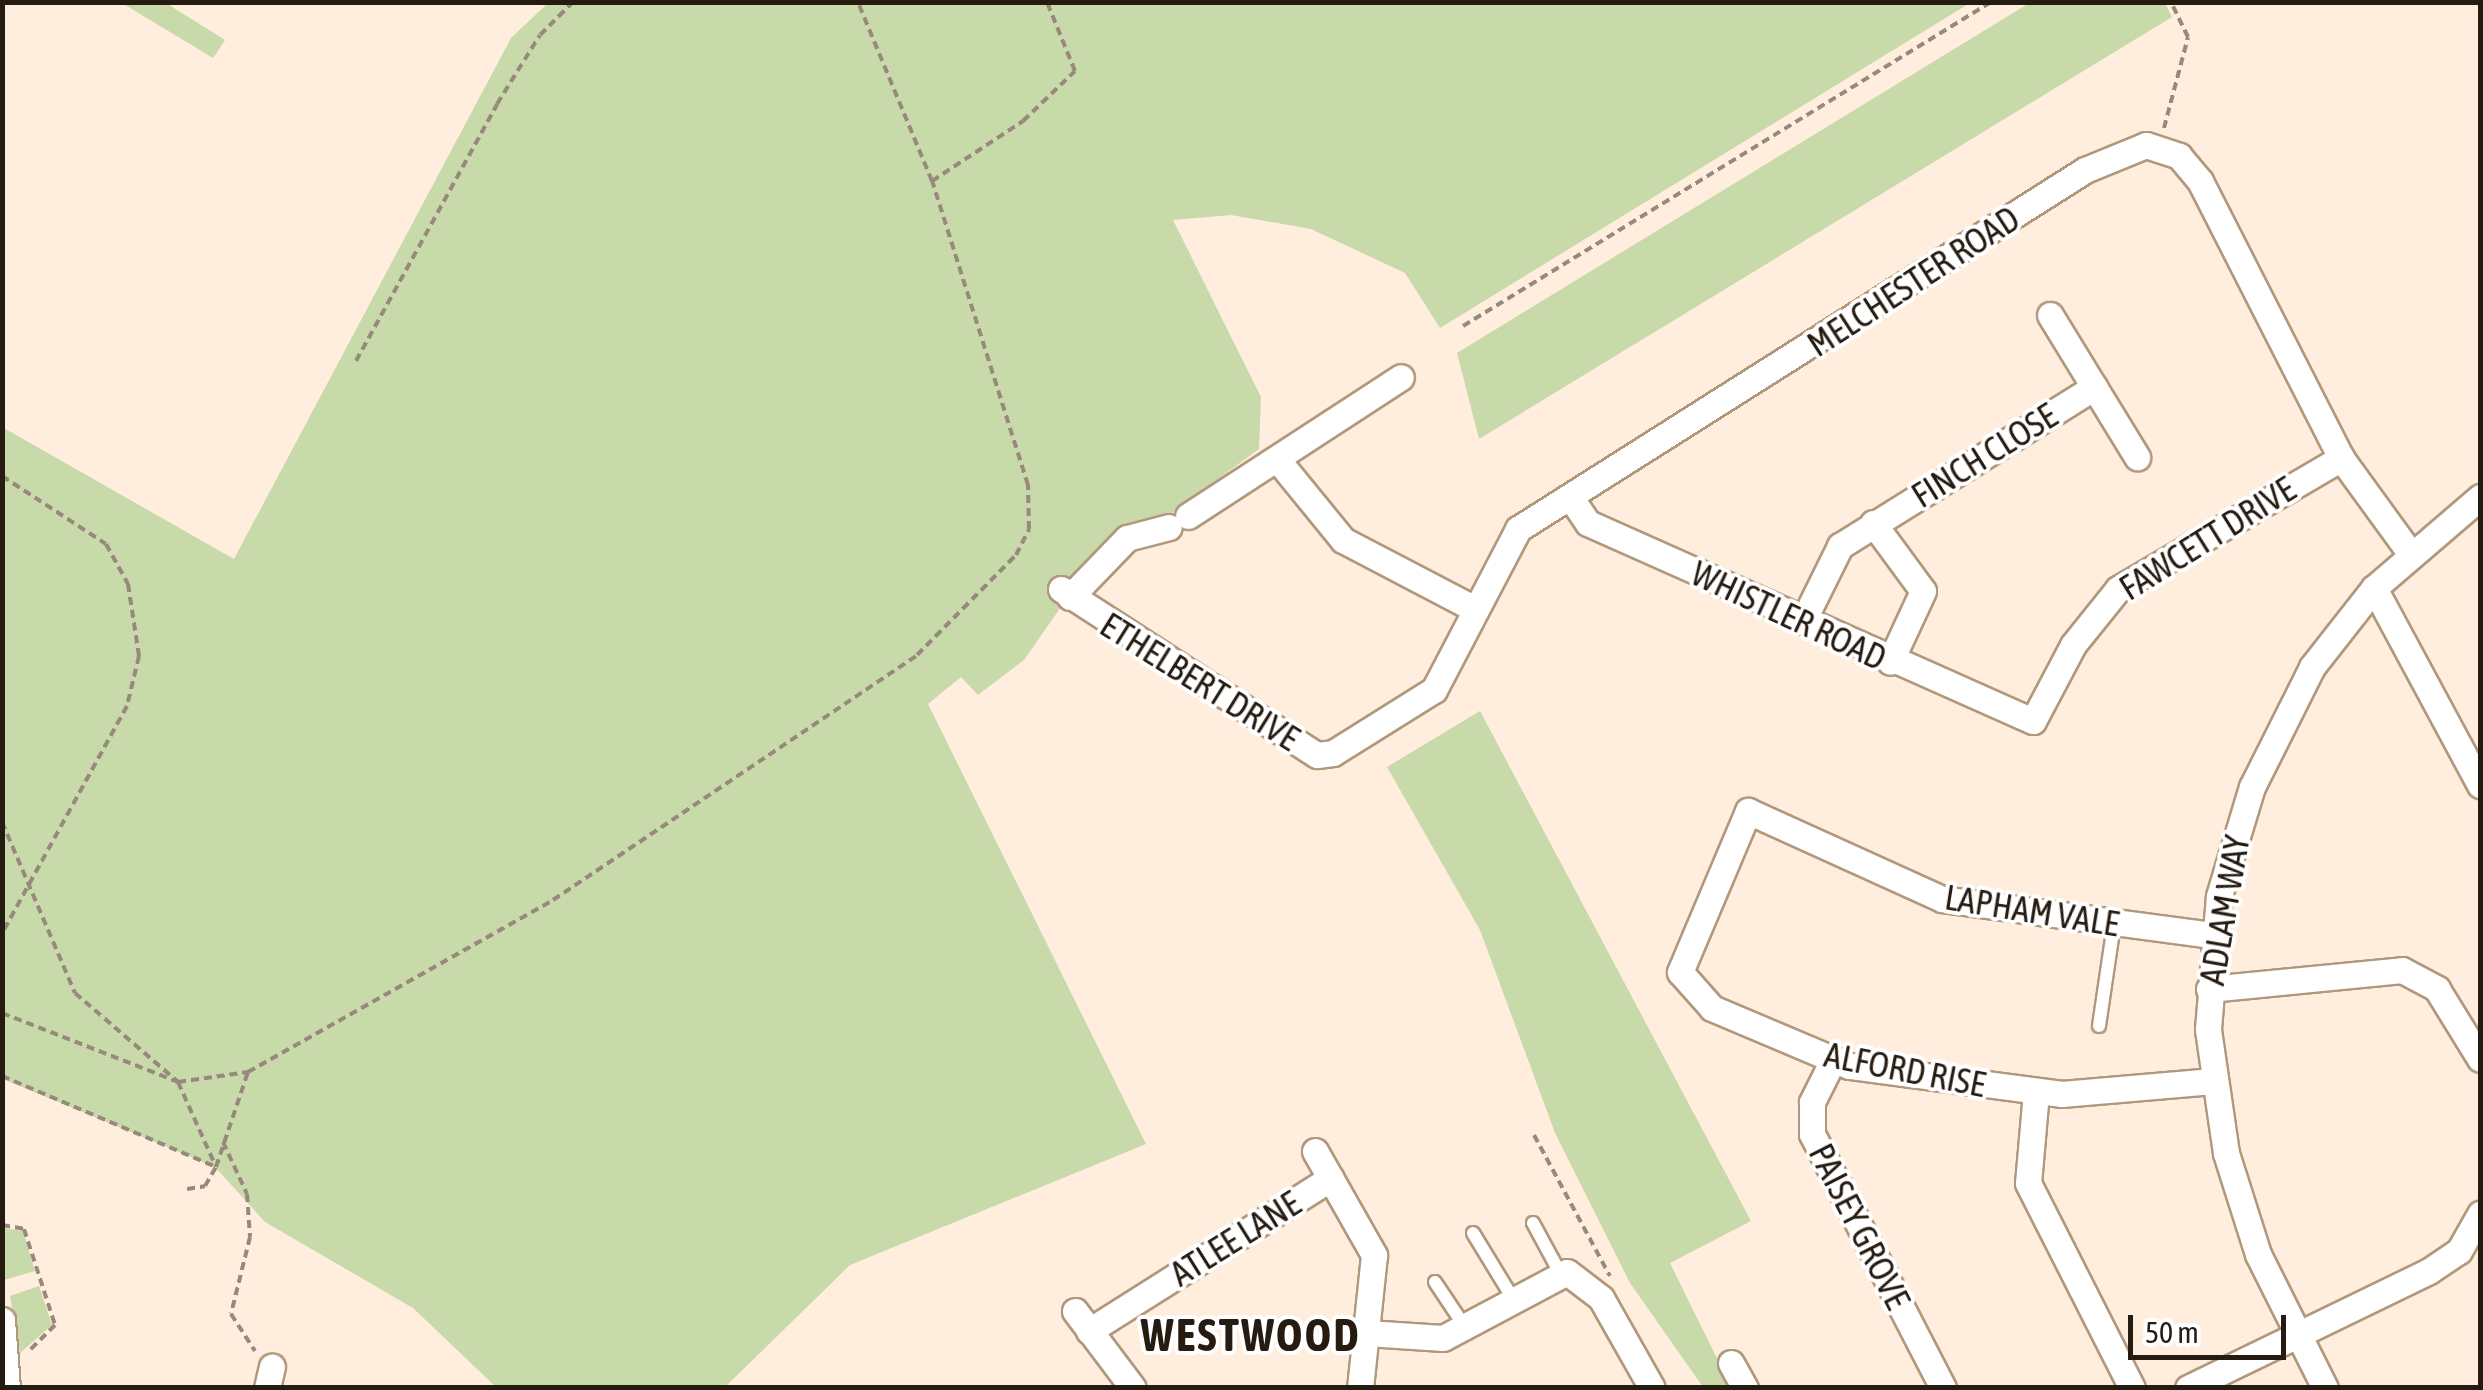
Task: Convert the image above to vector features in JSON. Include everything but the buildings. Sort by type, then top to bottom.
[{"type":"street","name":"MELCHESTER ROAD","points":[[1333,753],[1434,690],[1518,529],[2085,170],[2131,146],[2158,147]]},
{"type":"street","points":[[2158,147],[2200,181],[2342,458],[2410,553]]},
{"type":"street","name":"FINCH CLOSE","points":[[2050,315],[2137,457]]},
{"type":"street","name":"ETHELBERT DRIVE","points":[[1333,753],[1316,755],[1066,593],[1128,538],[1178,522],[1281,464],[1401,378]]},
{"type":"street","name":"FINCH CLOSE","points":[[1804,621],[1840,546],[2094,387]]},
{"type":"street","name":"FAWCETT DRIVE","points":[[2018,720],[2042,715],[2073,645],[2118,589],[2342,458]]},
{"type":"street","points":[[1281,464],[1342,540],[1474,609]]},
{"type":"street","name":"ADLAM WAY","points":[[2325,1388],[2248,1231],[2213,1081],[2209,988],[2213,935],[2232,842],[2266,754],[2312,667],[2374,588],[2480,496]]},
{"type":"street","name":"WHISTLER ROAD","points":[[1571,498],[1588,523],[2018,720]]},
{"type":"street","name":"FINCH CLOSE","points":[[1873,524],[1923,591],[1890,662]]},
{"type":"street","points":[[2374,588],[2480,784]]},
{"type":"street","name":"LAPHAM VALE","points":[[1748,811],[1942,899],[2213,935]]},
{"type":"street","name":"ALFORD RISE","points":[[1748,811],[1685,948],[1682,982],[1712,1008],[1832,1062],[2036,1092],[2213,1081]]},
{"type":"street","points":[[2209,988],[2402,970],[2470,1012],[2480,1059]]},
{"type":"street","name":"PAISEY GROVE","points":[[1832,1062],[1812,1102],[1812,1134],[1943,1388]]},
{"type":"street","points":[[2036,1092],[2028,1183],[2132,1388]]},
{"type":"street","points":[[1315,1151],[1372,1245],[1360,1388]]},
{"type":"street","name":"ATLEE LANE","points":[[1133,1388],[1082,1321],[1331,1178]]},
{"type":"street","points":[[2188,1388],[2300,1338],[2445,1262],[2480,1214]]},
{"type":"street","points":[[1367,1332],[1435,1340],[1560,1272],[1590,1283],[1652,1388]]},
{"type":"street","points":[[2,1320],[8,1360],[7,1388]]},
{"type":"street","points":[[1732,1363],[1745,1388]]},
{"type":"lane","points":[[2098,1026],[2114,924]]},
{"type":"lane","points":[[1533,1223],[1560,1272]]},
{"type":"lane","points":[[1473,1233],[1512,1297]]},
{"type":"lane","points":[[1436,1282],[1465,1327]]},
{"type":"path","points":[[356,361],[497,104],[540,35],[573,2]]},
{"type":"path","points":[[2,1012],[178,1082],[248,1072],[586,878],[918,654],[1016,555],[1029,528],[1028,485],[932,181],[858,2]]},
{"type":"path","points":[[932,181],[1022,121],[1075,71],[1046,2]]},
{"type":"path","points":[[1463,326],[1991,2]]},
{"type":"path","points":[[2158,147],[2188,36],[2171,2]]},
{"type":"path","points":[[2,476],[106,544],[128,584],[140,656],[127,706],[2,933]]},
{"type":"path","points":[[2,822],[75,993],[178,1082],[216,1167]]},
{"type":"path","points":[[186,1189],[205,1186],[216,1167],[222,1137],[248,1072]]},
{"type":"path","points":[[2,1076],[216,1167]]},
{"type":"path","points":[[1534,1135],[1612,1280]]},
{"type":"path","points":[[222,1137],[248,1194],[250,1236],[231,1314],[270,1376]]},
{"type":"path","points":[[2,1226],[24,1228],[55,1325],[8,1360]]},
{"type":"green space","points":[[2031,2],[2165,3],[2172,17],[1479,439],[1457,353]]},
{"type":"green space","points":[[122,3],[166,3],[225,40],[213,58]]},
{"type":"green space","points":[[548,3],[1970,3],[1440,328],[1405,273],[1311,229],[1231,215],[1173,220],[1261,397],[1259,449],[1079,581],[1024,660],[978,695],[961,677],[928,704],[1146,1144],[850,1265],[725,1387],[496,1387],[413,1308],[265,1222],[215,1167],[3,1079],[2,427],[234,559],[511,38]]},
{"type":"green space","points":[[1480,711],[1751,1221],[1670,1263],[1731,1387],[1703,1387],[1630,1283],[1555,1133],[1480,930],[1387,767]]},
{"type":"green space","points":[[3,1228],[23,1231],[35,1271],[4,1280]]},
{"type":"green space","points":[[39,1286],[52,1325],[20,1353],[10,1296]]},
{"type":"district","name":"WESTWOOD","points":[[1251,1336]]}]
